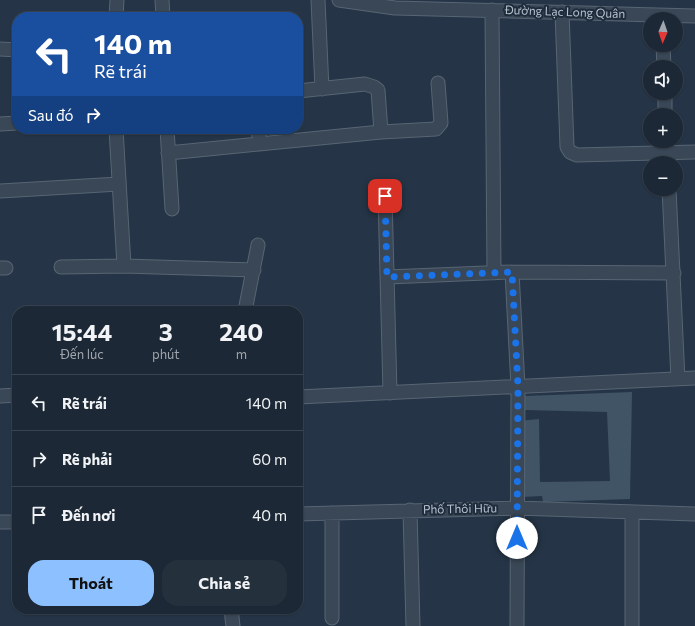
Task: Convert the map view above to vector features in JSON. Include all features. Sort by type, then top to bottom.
[{"type":"street","points":[[116,0],[116,12]]},
{"type":"street","points":[[162,0],[163,12]]},
{"type":"street","points":[[318,0],[322,88]]},
{"type":"street","name":"Đường Lạc Long Quân","points":[[339,0],[492,10],[643,16]]},
{"type":"street","points":[[492,10],[494,273]]},
{"type":"street","points":[[562,12],[568,150],[577,155],[695,152]]},
{"type":"street","name":"Đường Lạc Long Quân","points":[[683,16],[695,16]]},
{"type":"street","points":[[0,49],[12,50]]},
{"type":"street","points":[[168,153],[382,132],[436,129],[440,127],[441,123],[438,83]]},
{"type":"street","points":[[303,90],[365,84],[374,87],[378,90],[382,132]]},
{"type":"street","points":[[0,124],[12,123]]},
{"type":"street","points":[[116,134],[124,266]]},
{"type":"street","points":[[167,134],[172,209]]},
{"type":"street","points":[[259,134],[260,144]]},
{"type":"street","points":[[0,191],[119,184]]},
{"type":"street","points":[[385,196],[390,393]]},
{"type":"street","points":[[669,196],[678,379]]},
{"type":"street","points":[[247,306],[258,245]]},
{"type":"street","points":[[62,267],[124,266],[254,270]]},
{"type":"street","points":[[512,272],[518,387],[517,626]]},
{"type":"street","points":[[387,277],[512,272],[674,273]]},
{"type":"street","points":[[303,397],[695,378]]},
{"type":"street","points":[[0,396],[12,395]]},
{"type":"street","name":"Phố Thôi Hữu","points":[[303,514],[517,508],[694,514]]},
{"type":"street","points":[[410,510],[413,626]]},
{"type":"street","points":[[632,512],[632,626]]},
{"type":"street","points":[[332,513],[332,618]]},
{"type":"street","points":[[0,522],[12,522]]},
{"type":"street","points":[[232,614],[233,626]]},
{"type":"building","points":[[632,392],[630,499],[543,502],[542,496],[522,497],[518,421],[539,419],[540,482],[610,481],[607,412],[524,410],[525,396]]},
{"type":"route","points":[[385,196],[387,277],[512,272],[518,387],[517,538]]}]
